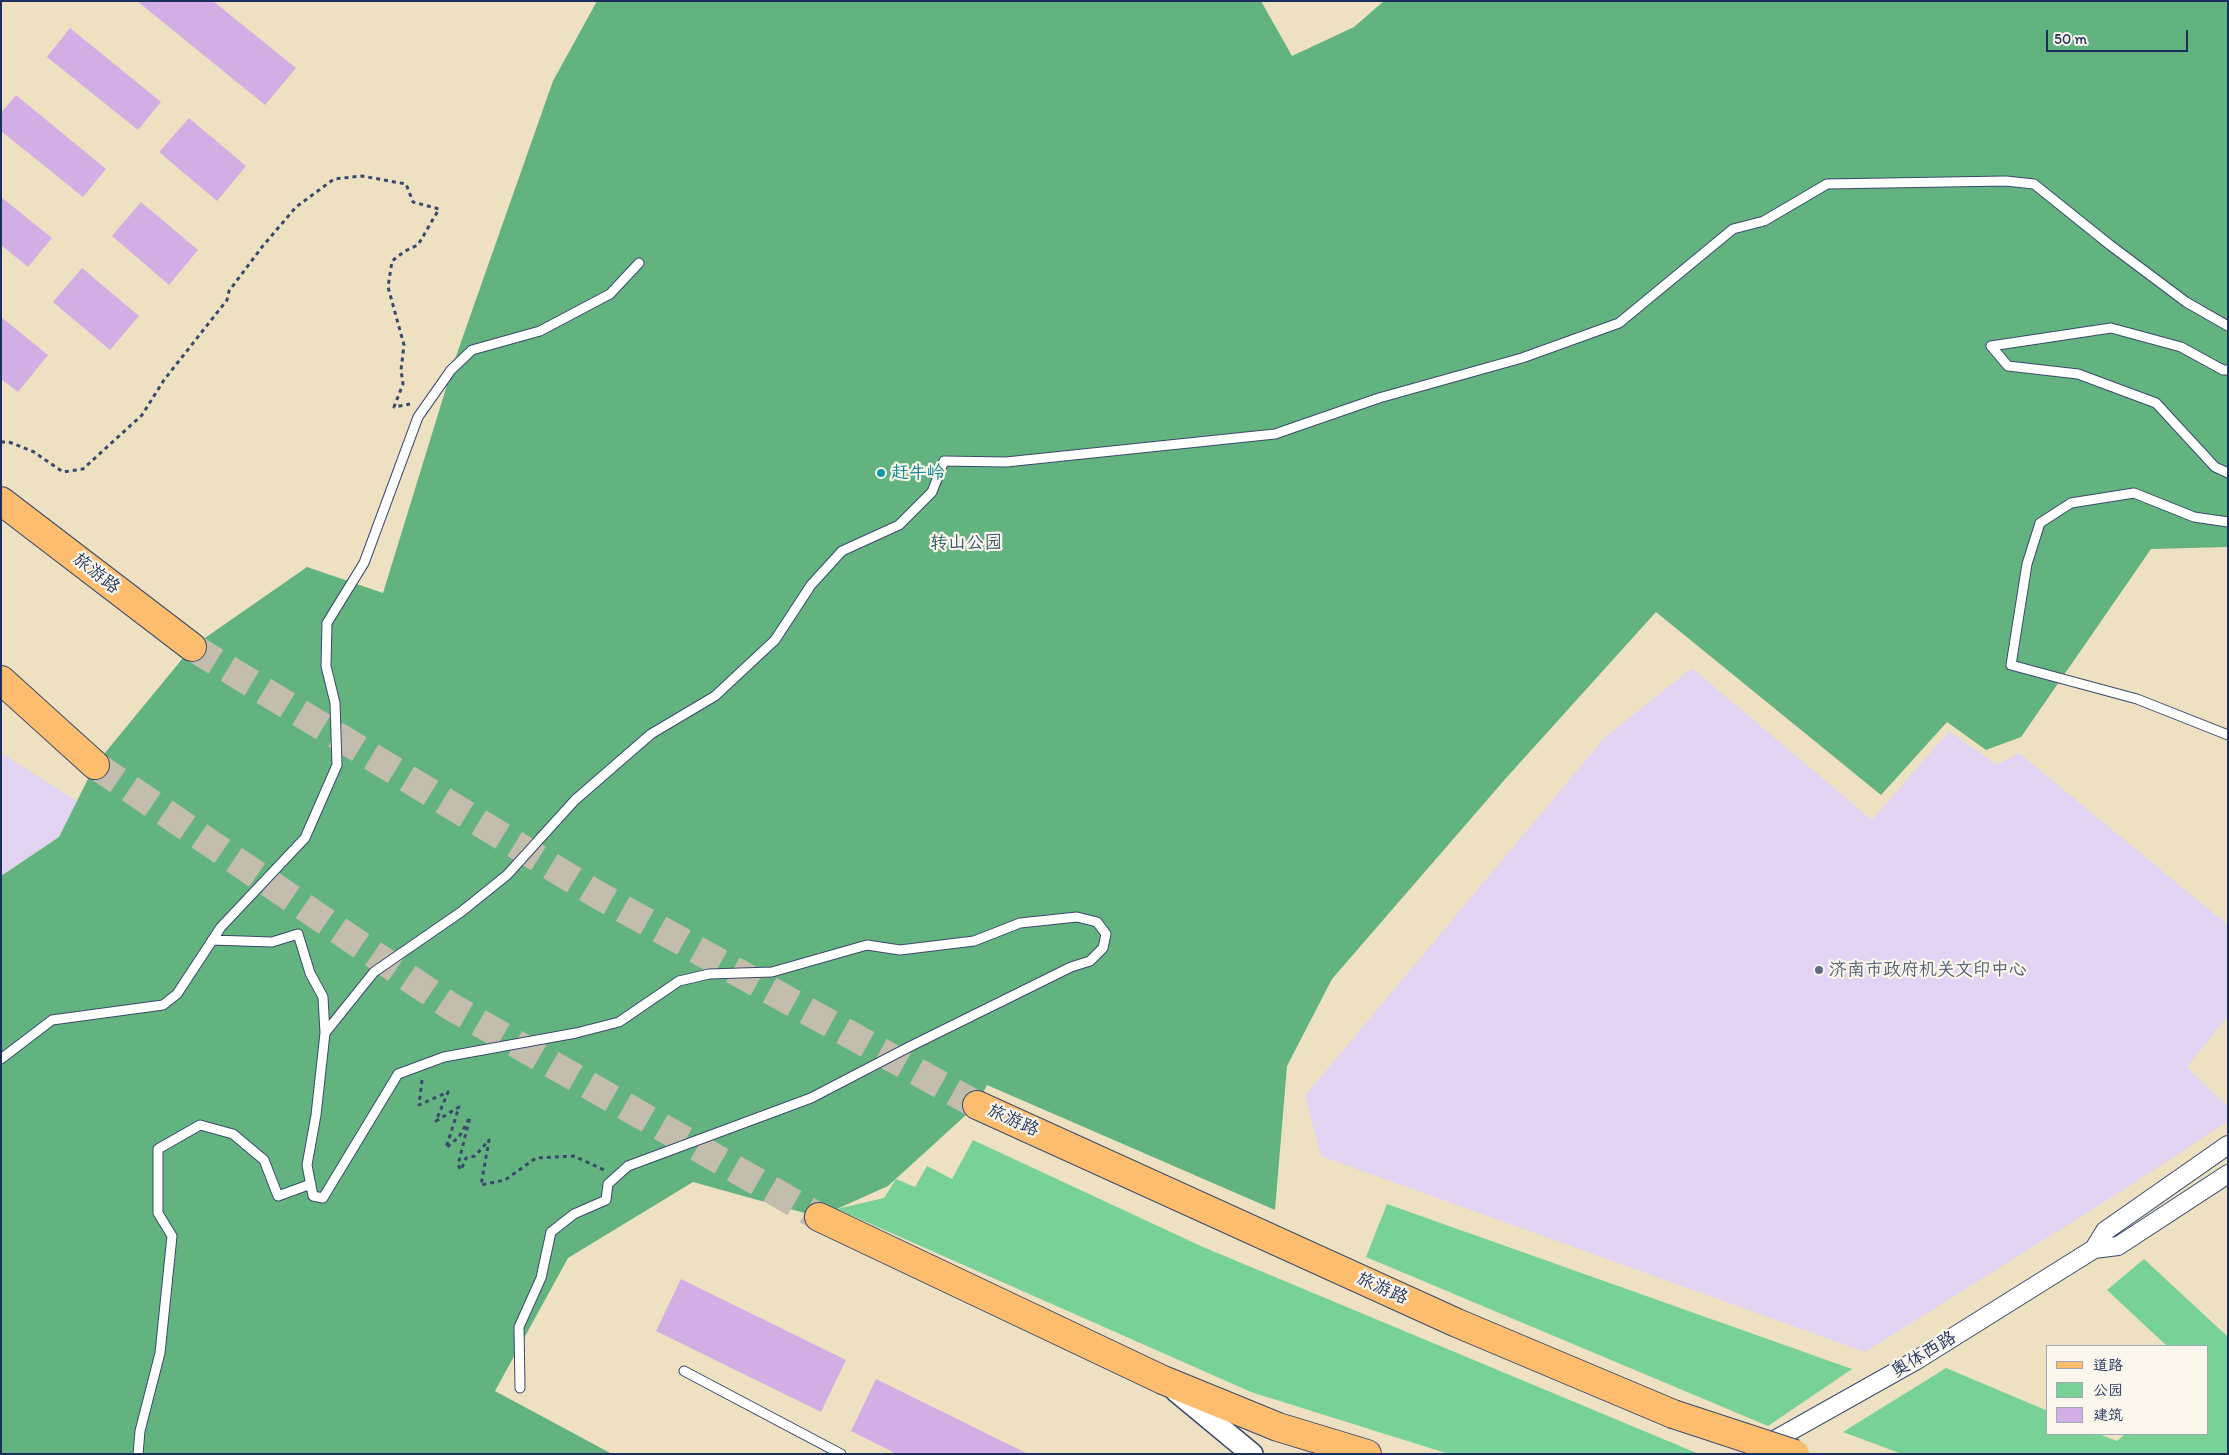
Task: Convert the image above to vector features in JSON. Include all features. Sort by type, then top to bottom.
[{"type":"main road","name":"旅游路","points":[[1,501],[192,648]]},
{"type":"main road","points":[[1,680],[95,766]]},
{"type":"main road","name":"旅游路","points":[[977,1105],[1458,1323],[1673,1414],[1794,1454]]},
{"type":"main road","points":[[819,1217],[1163,1380],[1278,1427],[1367,1454]]},
{"type":"street","name":"奥体西路","points":[[2094,1249],[2105,1230],[2228,1146]]},
{"type":"street","name":"奥体西路","points":[[1750,1454],[1915,1361],[2094,1249],[2118,1246],[2228,1174]]},
{"type":"street","points":[[1163,1380],[1252,1454]]},
{"type":"lane","points":[[325,1033],[374,972],[462,912],[507,875],[575,800],[651,734],[715,696],[776,640],[811,585],[842,551],[899,525],[932,492],[944,461],[1006,462],[1275,434],[1379,398],[1522,358],[1619,323],[1733,229],[1764,221],[1827,184],[2006,180],[2034,184],[2110,245],[2179,296],[2228,326]]},
{"type":"lane","points":[[1,1059],[52,1020],[163,1005],[177,994],[221,927],[305,838],[337,765],[335,703],[326,666],[328,623],[364,563],[418,417],[451,370],[472,350],[540,331],[610,294],[639,262]]},
{"type":"lane","points":[[2228,370],[2223,370],[2181,347],[2111,328],[1991,346],[2008,366],[2078,374],[2156,404],[2215,467],[2228,473]]},
{"type":"lane","points":[[2228,522],[2194,517],[2134,493],[2071,503],[2040,523],[2027,564],[2011,665],[2137,699],[2228,735]]},
{"type":"lane","points":[[212,940],[272,942],[298,934],[310,973],[323,997],[325,1033],[316,1114],[307,1165],[313,1196],[323,1198],[398,1074],[444,1056],[576,1034],[619,1022],[679,981],[709,974],[772,972],[867,945],[900,950],[974,941],[1020,923],[1077,917],[1097,922],[1106,934],[1103,948],[1090,961],[1071,967],[811,1098],[628,1166],[608,1184],[606,1200],[574,1214],[551,1232],[541,1278],[518,1327],[520,1388]]},
{"type":"lane","points":[[138,1454],[140,1431],[160,1353],[172,1236],[158,1213],[158,1149],[200,1125],[233,1134],[264,1160],[278,1196],[311,1184]]},
{"type":"lane","points":[[684,1371],[841,1454]]},
{"type":"path","points":[[1,442],[9,442],[34,452],[63,472],[83,469],[142,415],[164,380],[227,300],[229,291],[262,247],[296,207],[334,179],[362,176],[406,184],[413,202],[439,209],[418,245],[405,251],[392,261],[388,287],[404,345],[401,370],[404,384],[394,407],[411,404],[418,417]]},
{"type":"path","points":[[423,1064],[419,1105],[448,1092],[436,1121],[459,1107],[446,1148],[459,1137],[470,1117],[458,1165],[460,1170],[466,1158],[475,1156],[489,1140],[481,1185],[505,1180],[536,1158],[574,1156],[617,1176]]},
{"type":"shaded area","name":"济南市政府机关文印中心","points":[[1692,668],[1872,820],[1949,731],[1997,765],[2019,753],[2228,925],[2228,1016],[2187,1067],[2228,1107],[2228,1121],[2114,1196],[1865,1352],[1321,1156],[1305,1096],[1605,737]]},
{"type":"shaded area","points":[[1,753],[77,801],[59,837],[1,876]]},
{"type":"green space","name":"转山公园","points":[[597,1],[1261,1],[1292,56],[1354,27],[1384,1],[2228,1],[2228,547],[2151,549],[2021,737],[1986,750],[1947,722],[1881,795],[1656,612],[1507,777],[1332,979],[1287,1066],[1275,1210],[987,1085],[977,1105],[888,1186],[819,1217],[693,1182],[568,1258],[495,1391],[612,1454],[1,1454],[1,876],[59,837],[95,765],[192,647],[307,567],[383,593],[455,359],[553,81]]},
{"type":"green space","points":[[973,1140],[1203,1247],[1699,1454],[1449,1454],[1251,1392],[837,1209],[884,1198],[896,1179],[915,1187],[927,1166],[952,1179]]},
{"type":"green space","points":[[1387,1204],[1852,1369],[1768,1426],[1366,1257]]},
{"type":"green space","points":[[2144,1259],[2228,1337],[2228,1454],[1902,1454],[1843,1432],[1946,1368],[2046,1410],[2046,1435],[2102,1435],[2117,1441],[2124,1435],[2209,1435],[2209,1345],[2166,1345],[2107,1290]]},
{"type":"building","points":[[137,1],[213,1],[296,68],[265,105]]},
{"type":"building","points":[[70,28],[161,102],[138,130],[47,57]]},
{"type":"building","points":[[16,95],[106,169],[83,197],[1,131],[1,113]]},
{"type":"building","points":[[189,118],[246,166],[217,201],[159,152]]},
{"type":"building","points":[[1,197],[52,238],[28,267],[1,245]]},
{"type":"building","points":[[141,202],[198,250],[169,285],[112,236]]},
{"type":"building","points":[[82,268],[139,316],[110,350],[53,302]]},
{"type":"building","points":[[1,317],[48,355],[18,392],[1,379]]},
{"type":"building","points":[[681,1279],[846,1360],[821,1412],[656,1331]]},
{"type":"building","points":[[876,1379],[1028,1454],[897,1454],[851,1431]]},
{"type":"tunnel","points":[[192,647],[598,895],[977,1105]]},
{"type":"tunnel","points":[[95,765],[450,1006],[819,1217]]},
{"type":"place","name":"赶牛岭","points":[[881,473]]},
{"type":"place","name":"济南市政府机关文印中心","points":[[1819,970]]}]
